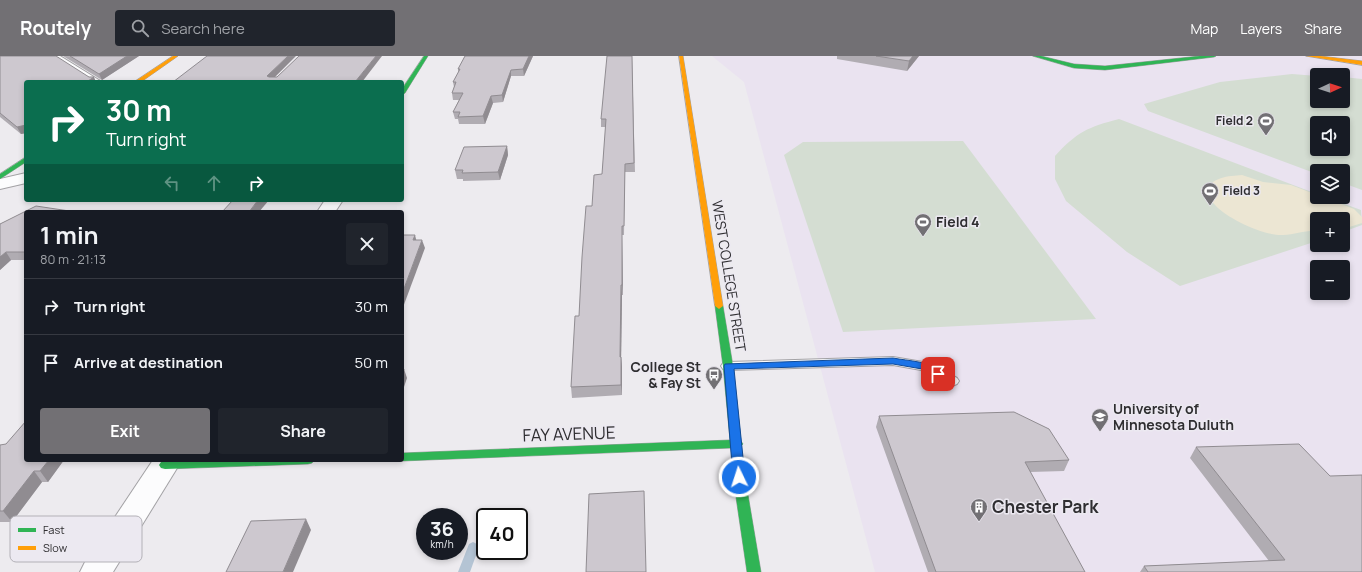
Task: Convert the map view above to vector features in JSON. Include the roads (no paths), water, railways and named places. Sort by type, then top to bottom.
[{"type":"street","points":[[140,80],[176,56]]},
{"type":"street","points":[[404,90],[426,56]]},
{"type":"street","name":"WEST COLLEGE STREET","points":[[681,56],[728,366],[737,444],[739,477],[754,572]]},
{"type":"street","points":[[1035,56],[1074,66],[1105,68],[1214,56]]},
{"type":"street","points":[[1308,56],[1362,63]]},
{"type":"street","points":[[0,177],[24,160]]},
{"type":"street","points":[[0,184],[24,178]]},
{"type":"street","name":"FAY AVENUE","points":[[404,456],[737,444]]},
{"type":"street","points":[[132,516],[167,463],[214,462]]},
{"type":"street","points":[[96,572],[103,562]]},
{"type":"lane","points":[[55,56],[95,80]]},
{"type":"lane","points":[[728,366],[893,361],[924,366],[952,381]]},
{"type":"waterway","points":[[464,572],[473,547]]},
{"type":"place","name":"Field 2","points":[[1266,136]]},
{"type":"place","name":"Field 3","points":[[1210,206]]},
{"type":"place","name":"Field 4","points":[[923,237]]},
{"type":"place","name":"College St & Fay St","points":[[714,390]]},
{"type":"place","name":"University of Minnesota Duluth","points":[[1100,432]]},
{"type":"place","name":"Chester Park","points":[[979,522]]}]
